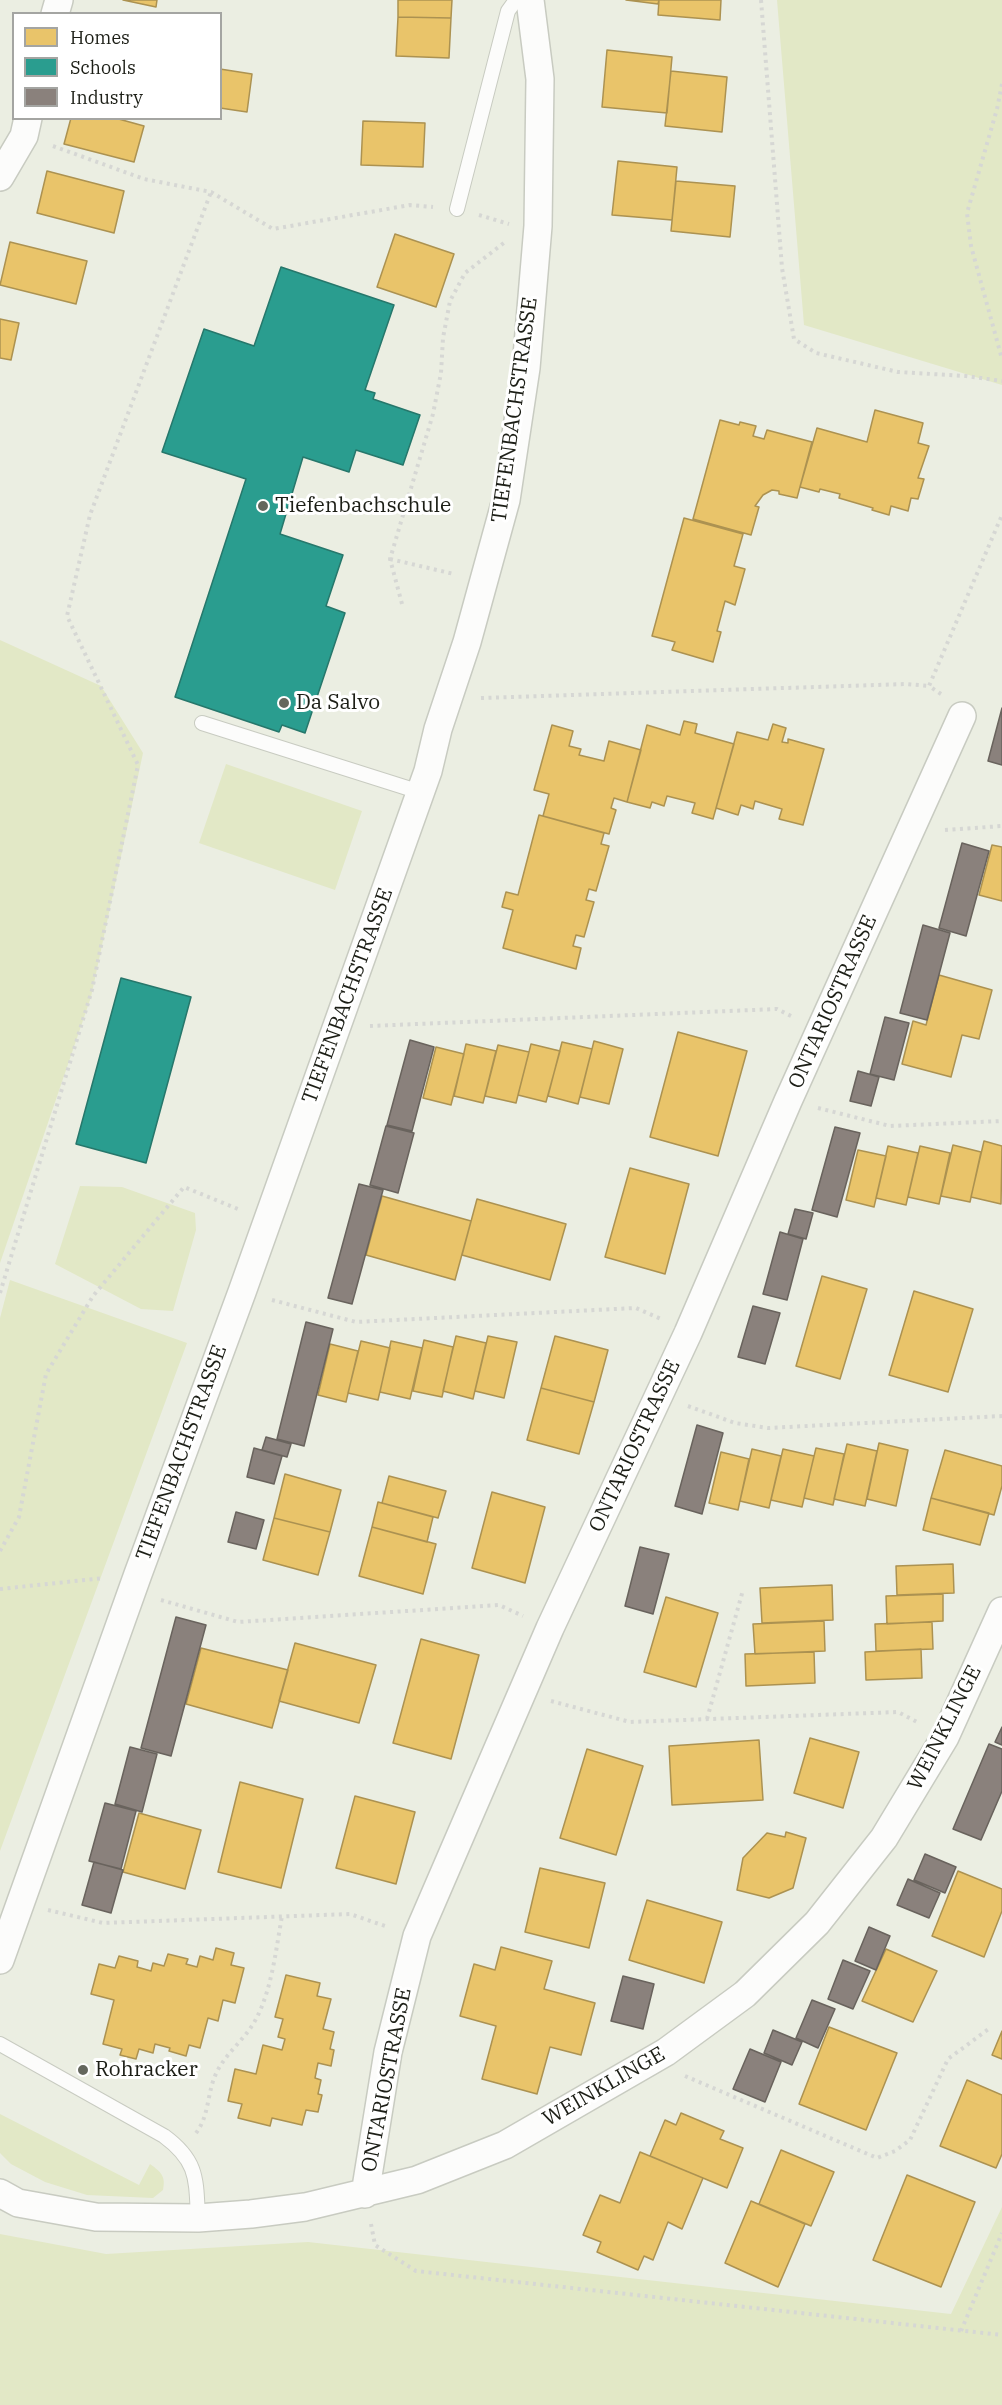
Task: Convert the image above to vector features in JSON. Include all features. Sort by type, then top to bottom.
[{"type":"street","name":"TIEFENBACHSTRASSE","points":[[0,1959],[268,1221],[420,792],[506,500],[526,368],[531,227],[540,79],[530,0]]},
{"type":"street","points":[[0,177],[26,127]]},
{"type":"street","name":"ONTARIOSTRASSE","points":[[365,2193],[388,2052],[417,1936],[549,1628],[688,1332],[908,832],[962,716]]},
{"type":"street","name":"WEINKLINGE","points":[[0,2193],[18,2203],[96,2217],[198,2218],[251,2214],[305,2206],[417,2180],[505,2145],[666,2052],[745,1994],[817,1923],[884,1838],[945,1737],[1002,1611]]},
{"type":"lane","points":[[457,209],[508,10],[516,0]]},
{"type":"lane","points":[[202,723],[420,792]]},
{"type":"lane","points":[[0,2044],[164,2136],[183,2150],[196,2182],[198,2218]]},
{"type":"path","points":[[761,0],[782,268],[794,339],[816,354],[898,372],[966,376],[1002,381]]},
{"type":"path","points":[[1002,84],[967,213],[971,246],[1002,359]]},
{"type":"path","points":[[26,127],[144,179],[211,192],[273,229],[410,205],[457,209],[531,227]]},
{"type":"path","points":[[0,1293],[92,990],[138,765],[67,616],[90,515],[211,192]]},
{"type":"path","points":[[402,604],[390,559],[433,414],[441,373],[443,339],[450,301],[465,273],[531,227]]},
{"type":"path","points":[[929,686],[1002,515]]},
{"type":"path","points":[[390,559],[484,581]]},
{"type":"path","points":[[458,668],[486,678],[481,699],[906,684],[929,686],[956,704],[962,716]]},
{"type":"path","points":[[908,832],[1002,826]]},
{"type":"path","points":[[336,1028],[777,1009],[820,1030]]},
{"type":"path","points":[[840,1114],[890,1126],[1002,1121]]},
{"type":"path","points":[[0,1551],[19,1517],[46,1374],[93,1296],[184,1187],[268,1221]]},
{"type":"path","points":[[242,1292],[356,1322],[636,1308],[688,1332]]},
{"type":"path","points":[[659,1396],[735,1423],[768,1428],[1002,1416]]},
{"type":"path","points":[[0,1590],[135,1583],[238,1622],[499,1605],[549,1628]]},
{"type":"path","points":[[707,1719],[742,1590]]},
{"type":"path","points":[[522,1693],[630,1722],[898,1712],[945,1737]]},
{"type":"path","points":[[19,1903],[103,1923],[351,1914],[417,1936]]},
{"type":"path","points":[[183,2150],[203,2123],[215,2077],[226,2057],[255,2020],[266,1991],[282,1916]]},
{"type":"path","points":[[666,2052],[686,2078],[878,2158],[896,2151],[910,2140],[948,2060],[990,2028]]},
{"type":"path","points":[[365,2193],[375,2245],[416,2271],[1002,2335]]},
{"type":"path","points":[[961,2331],[1002,2233]]},
{"type":"green space","points":[[777,0],[1002,0],[1002,385],[804,325]]},
{"type":"green space","points":[[0,640],[101,686],[143,753],[91,997],[0,1263]]},
{"type":"green space","points":[[226,764],[362,811],[335,890],[199,843]]},
{"type":"green space","points":[[80,1186],[122,1187],[195,1213],[196,1230],[173,1311],[141,1309],[55,1264]]},
{"type":"green space","points":[[10,1280],[187,1343],[0,1851],[0,1318]]},
{"type":"green space","points":[[0,2114],[139,2185],[150,2164],[162,2175],[163,2190],[153,2198],[87,2195],[45,2182],[11,2164],[0,2153]]},
{"type":"green space","points":[[1002,2207],[1002,2405],[0,2405],[0,2234],[106,2254],[308,2242],[951,2314]]},
{"type":"building: Homes","points":[[123,0],[157,0],[156,7]]},
{"type":"building: Homes","points":[[398,0],[452,0],[451,18],[398,17]]},
{"type":"building: Homes","points":[[626,0],[659,0],[658,4]]},
{"type":"building: Homes","points":[[659,0],[721,0],[720,20],[658,15]]},
{"type":"building: Homes","points":[[398,17],[451,18],[449,58],[396,56]]},
{"type":"building: Homes","points":[[607,50],[672,57],[667,113],[602,107]]},
{"type":"building: Homes","points":[[222,69],[252,74],[247,112],[222,108]]},
{"type":"building: Homes","points":[[671,71],[727,77],[722,132],[665,126]]},
{"type":"building: Homes","points":[[70,120],[122,120],[144,126],[134,162],[64,144]]},
{"type":"building: Homes","points":[[363,121],[425,123],[423,167],[361,165]]},
{"type":"building: Homes","points":[[618,161],[677,167],[672,220],[612,215]]},
{"type":"building: Homes","points":[[47,171],[124,191],[114,233],[37,213]]},
{"type":"building: Homes","points":[[676,181],[735,186],[730,237],[671,231]]},
{"type":"building: Homes","points":[[395,234],[454,254],[436,307],[377,287]]},
{"type":"building: Homes","points":[[10,242],[87,261],[76,304],[0,285]]},
{"type":"building: Homes","points":[[0,319],[19,323],[11,360],[0,358]]},
{"type":"building: Homes","points":[[875,410],[923,423],[918,443],[929,446],[918,478],[924,479],[918,499],[911,498],[908,511],[891,506],[889,515],[839,498],[840,494],[800,487],[817,428],[867,442]]},
{"type":"building: Homes","points":[[720,420],[739,425],[740,422],[756,426],[753,436],[764,439],[767,430],[812,442],[797,498],[772,490],[763,495],[755,506],[759,507],[751,535],[693,519]]},
{"type":"building: Homes","points":[[684,518],[743,534],[734,566],[745,569],[735,605],[725,601],[717,631],[721,632],[713,662],[672,650],[675,642],[652,636]]},
{"type":"building: Homes","points":[[684,721],[697,724],[695,733],[734,744],[713,819],[692,813],[695,803],[667,796],[664,806],[652,802],[650,808],[627,802],[647,725],[680,735]]},
{"type":"building: Homes","points":[[773,724],[786,728],[782,742],[788,743],[788,739],[824,749],[803,825],[779,819],[782,809],[755,801],[753,809],[741,805],[738,815],[716,808],[737,732],[768,740]]},
{"type":"building: Homes","points":[[552,725],[573,731],[569,746],[581,749],[579,755],[604,761],[609,741],[641,750],[627,802],[614,798],[611,808],[616,810],[609,834],[543,816],[549,794],[534,790]]},
{"type":"building: Homes","points":[[539,815],[604,833],[601,844],[609,846],[596,891],[589,889],[586,900],[594,902],[584,937],[576,935],[573,946],[581,948],[576,969],[503,948],[513,910],[502,907],[506,892],[518,895]]},
{"type":"building: Homes","points":[[992,845],[1002,847],[1002,901],[979,895]]},
{"type":"building: Homes","points":[[939,975],[992,990],[979,1039],[962,1035],[951,1077],[902,1064],[913,1021],[926,1025]]},
{"type":"building: Homes","points":[[678,1032],[747,1051],[718,1156],[650,1137]]},
{"type":"building: Homes","points":[[594,1041],[623,1049],[609,1104],[580,1097]]},
{"type":"building: Homes","points":[[562,1042],[592,1049],[578,1104],[548,1096]]},
{"type":"building: Homes","points":[[466,1044],[496,1051],[483,1103],[454,1096]]},
{"type":"building: Homes","points":[[531,1044],[560,1051],[546,1102],[518,1095]]},
{"type":"building: Homes","points":[[498,1045],[529,1052],[516,1103],[485,1096]]},
{"type":"building: Homes","points":[[436,1047],[464,1054],[451,1105],[423,1098]]},
{"type":"building: Homes","points":[[984,1141],[1002,1146],[1001,1204],[971,1197]]},
{"type":"building: Homes","points":[[953,1145],[981,1152],[970,1202],[941,1196]]},
{"type":"building: Homes","points":[[888,1146],[918,1153],[906,1205],[876,1198]]},
{"type":"building: Homes","points":[[920,1146],[950,1153],[939,1204],[908,1197]]},
{"type":"building: Homes","points":[[858,1150],[886,1156],[874,1207],[846,1200]]},
{"type":"building: Homes","points":[[630,1168],[689,1184],[665,1274],[605,1257]]},
{"type":"building: Homes","points":[[382,1196],[471,1221],[455,1280],[366,1255]]},
{"type":"building: Homes","points":[[477,1199],[566,1224],[550,1280],[462,1255]]},
{"type":"building: Homes","points":[[822,1276],[867,1289],[840,1379],[796,1366]]},
{"type":"building: Homes","points":[[914,1291],[973,1309],[948,1392],[889,1375]]},
{"type":"building: Homes","points":[[456,1336],[486,1343],[473,1399],[443,1391]]},
{"type":"building: Homes","points":[[488,1336],[517,1342],[504,1398],[475,1391]]},
{"type":"building: Homes","points":[[555,1336],[608,1350],[594,1402],[541,1388]]},
{"type":"building: Homes","points":[[424,1340],[453,1347],[442,1397],[413,1391]]},
{"type":"building: Homes","points":[[361,1341],[390,1348],[378,1400],[348,1393]]},
{"type":"building: Homes","points":[[391,1341],[422,1348],[410,1399],[380,1392]]},
{"type":"building: Homes","points":[[330,1344],[358,1351],[346,1402],[318,1395]]},
{"type":"building: Homes","points":[[541,1388],[594,1402],[579,1454],[527,1440]]},
{"type":"building: Homes","points":[[879,1443],[908,1450],[896,1506],[867,1499]]},
{"type":"building: Homes","points":[[847,1444],[877,1451],[865,1506],[834,1499]]},
{"type":"building: Homes","points":[[816,1448],[844,1454],[833,1505],[804,1498]]},
{"type":"building: Homes","points":[[752,1449],[781,1456],[769,1508],[740,1501]]},
{"type":"building: Homes","points":[[783,1449],[814,1456],[802,1507],[771,1500]]},
{"type":"building: Homes","points":[[945,1450],[1002,1466],[1002,1486],[994,1515],[931,1498]]},
{"type":"building: Homes","points":[[721,1452],[749,1459],[738,1510],[709,1503]]},
{"type":"building: Homes","points":[[285,1474],[341,1490],[330,1532],[274,1518]]},
{"type":"building: Homes","points":[[389,1476],[446,1491],[438,1518],[382,1503]]},
{"type":"building: Homes","points":[[492,1492],[545,1507],[525,1583],[472,1568]]},
{"type":"building: Homes","points":[[931,1498],[989,1513],[980,1545],[923,1530]]},
{"type":"building: Homes","points":[[378,1502],[433,1517],[427,1542],[372,1527]]},
{"type":"building: Homes","points":[[274,1518],[330,1532],[318,1575],[263,1560]]},
{"type":"building: Homes","points":[[372,1527],[436,1544],[423,1594],[359,1576]]},
{"type":"building: Homes","points":[[953,1564],[954,1593],[897,1595],[896,1566]]},
{"type":"building: Homes","points":[[832,1585],[833,1620],[762,1623],[760,1588]]},
{"type":"building: Homes","points":[[943,1594],[943,1621],[887,1624],[886,1596]]},
{"type":"building: Homes","points":[[666,1597],[718,1613],[696,1687],[644,1672]]},
{"type":"building: Homes","points":[[824,1621],[825,1651],[755,1654],[753,1624]]},
{"type":"building: Homes","points":[[932,1622],[933,1649],[876,1651],[875,1624]]},
{"type":"building: Homes","points":[[421,1639],[479,1655],[451,1759],[393,1743]]},
{"type":"building: Homes","points":[[295,1643],[376,1665],[359,1723],[279,1701]]},
{"type":"building: Homes","points":[[201,1648],[288,1670],[272,1728],[186,1704]]},
{"type":"building: Homes","points":[[921,1649],[922,1678],[866,1680],[865,1652]]},
{"type":"building: Homes","points":[[814,1652],[815,1683],[746,1686],[745,1654]]},
{"type":"building: Homes","points":[[810,1738],[859,1752],[843,1808],[794,1793]]},
{"type":"building: Homes","points":[[759,1740],[763,1800],[672,1805],[669,1746]]},
{"type":"building: Homes","points":[[587,1749],[643,1766],[616,1855],[560,1838]]},
{"type":"building: Homes","points":[[240,1782],[303,1799],[281,1888],[218,1872]]},
{"type":"building: Homes","points":[[355,1796],[415,1812],[396,1884],[336,1868]]},
{"type":"building: Homes","points":[[139,1813],[201,1830],[185,1889],[123,1872]]},
{"type":"building: Homes","points":[[786,1832],[806,1838],[793,1888],[769,1898],[737,1890],[743,1858],[767,1833],[785,1837]]},
{"type":"building: Homes","points":[[540,1868],[605,1883],[589,1948],[525,1932]]},
{"type":"building: Homes","points":[[958,1871],[1002,1889],[1002,1911],[984,1957],[932,1936]]},
{"type":"building: Homes","points":[[647,1900],[722,1922],[704,1983],[629,1960]]},
{"type":"building: Homes","points":[[501,1947],[552,1961],[544,1989],[595,2003],[581,2055],[550,2047],[537,2094],[482,2079],[496,2026],[460,2016],[474,1964],[495,1970]]},
{"type":"building: Homes","points":[[216,1948],[234,1953],[231,1965],[244,1968],[235,2003],[223,2000],[218,2021],[208,2018],[200,2048],[189,2045],[186,2056],[155,2044],[153,2053],[139,2049],[136,2059],[120,2055],[122,2049],[103,2044],[114,2000],[91,1994],[99,1964],[115,1968],[119,1956],[138,1961],[137,1967],[151,1971],[153,1963],[164,1966],[168,1954],[188,1959],[186,1964],[197,1967],[200,1956],[213,1960]]},
{"type":"building: Homes","points":[[886,1949],[937,1971],[913,2022],[862,2001]]},
{"type":"building: Homes","points":[[286,1975],[320,1983],[317,1996],[331,1999],[323,2029],[334,2032],[330,2049],[334,2050],[331,2066],[318,2063],[315,2078],[321,2080],[318,2094],[322,2095],[318,2112],[306,2110],[302,2125],[272,2118],[270,2126],[238,2118],[242,2104],[228,2101],[235,2069],[256,2074],[263,2045],[282,2050],[285,2039],[278,2037],[283,2019],[275,2017]]},
{"type":"building: Homes","points":[[829,2027],[897,2053],[866,2130],[799,2104]]},
{"type":"building: Homes","points":[[1002,2031],[1002,2059],[992,2055]]},
{"type":"building: Homes","points":[[967,2080],[1002,2095],[1002,2154],[996,2168],[940,2146]]},
{"type":"building: Homes","points":[[681,2113],[724,2131],[720,2139],[743,2148],[727,2188],[650,2156],[665,2120],[676,2125]]},
{"type":"building: Homes","points":[[781,2150],[834,2172],[811,2226],[759,2204]]},
{"type":"building: Homes","points":[[640,2152],[703,2178],[682,2229],[668,2222],[653,2260],[644,2256],[638,2270],[597,2252],[601,2242],[583,2235],[600,2195],[620,2203]]},
{"type":"building: Homes","points":[[907,2175],[975,2202],[941,2287],[873,2260]]},
{"type":"building: Homes","points":[[751,2201],[805,2224],[778,2287],[725,2263]]},
{"type":"building: Schools","name":"Tiefenbachschule","points":[[281,267],[394,305],[365,390],[375,393],[373,399],[420,415],[403,465],[356,450],[349,472],[303,457],[280,534],[343,555],[326,606],[345,613],[305,733],[282,725],[279,732],[175,697],[246,479],[162,452],[204,329],[254,346]]},
{"type":"building: Schools","points":[[121,978],[191,997],[146,1163],[76,1144]]},
{"type":"building: Industry","points":[[1002,708],[1002,765],[988,761]]},
{"type":"building: Industry","points":[[962,843],[989,851],[966,936],[939,928]]},
{"type":"building: Industry","points":[[923,925],[950,933],[927,1020],[900,1013]]},
{"type":"building: Industry","points":[[885,1017],[909,1023],[894,1080],[870,1074]]},
{"type":"building: Industry","points":[[410,1040],[434,1047],[412,1131],[387,1125]]},
{"type":"building: Industry","points":[[858,1071],[879,1077],[871,1106],[850,1101]]},
{"type":"building: Industry","points":[[386,1126],[414,1133],[398,1193],[370,1185]]},
{"type":"building: Industry","points":[[835,1127],[860,1133],[837,1217],[812,1210]]},
{"type":"building: Industry","points":[[359,1184],[383,1190],[352,1304],[328,1298]]},
{"type":"building: Industry","points":[[795,1209],[813,1213],[806,1239],[788,1234]]},
{"type":"building: Industry","points":[[780,1232],[803,1239],[787,1300],[763,1294]]},
{"type":"building: Industry","points":[[753,1306],[780,1313],[765,1364],[738,1357]]},
{"type":"building: Industry","points":[[306,1322],[333,1329],[304,1446],[277,1439]]},
{"type":"building: Industry","points":[[697,1425],[723,1433],[702,1514],[675,1506]]},
{"type":"building: Industry","points":[[266,1437],[291,1444],[287,1457],[262,1450]]},
{"type":"building: Industry","points":[[254,1448],[282,1456],[274,1484],[247,1477]]},
{"type":"building: Industry","points":[[236,1512],[264,1520],[256,1549],[228,1542]]},
{"type":"building: Industry","points":[[640,1547],[669,1554],[653,1614],[625,1606]]},
{"type":"building: Industry","points":[[176,1617],[206,1625],[171,1756],[141,1748]]},
{"type":"building: Industry","points":[[1002,1727],[1002,1745],[995,1742]]},
{"type":"building: Industry","points":[[989,1744],[1002,1749],[1002,1791],[981,1840],[953,1829]]},
{"type":"building: Industry","points":[[130,1747],[157,1754],[142,1812],[115,1804]]},
{"type":"building: Industry","points":[[105,1803],[136,1811],[121,1869],[89,1861]]},
{"type":"building: Industry","points":[[925,1854],[956,1867],[945,1893],[914,1880]]},
{"type":"building: Industry","points":[[94,1862],[123,1870],[111,1913],[82,1905]]},
{"type":"building: Industry","points":[[908,1879],[940,1893],[929,1918],[897,1905]]},
{"type":"building: Industry","points":[[869,1927],[890,1936],[876,1970],[855,1961]]},
{"type":"building: Industry","points":[[843,1960],[870,1971],[853,2009],[828,1999]]},
{"type":"building: Industry","points":[[623,1976],[654,1984],[643,2029],[611,2021]]},
{"type":"building: Industry","points":[[812,2000],[835,2009],[818,2048],[796,2038]]},
{"type":"building: Industry","points":[[773,2030],[802,2042],[792,2065],[764,2053]]},
{"type":"building: Industry","points":[[750,2049],[781,2062],[765,2102],[733,2089]]},
{"type":"place","name":"Tiefenbachschule","points":[[263,506]]},
{"type":"place","name":"Da Salvo","points":[[284,703]]},
{"type":"place","name":"Rohracker","points":[[83,2070]]}]
